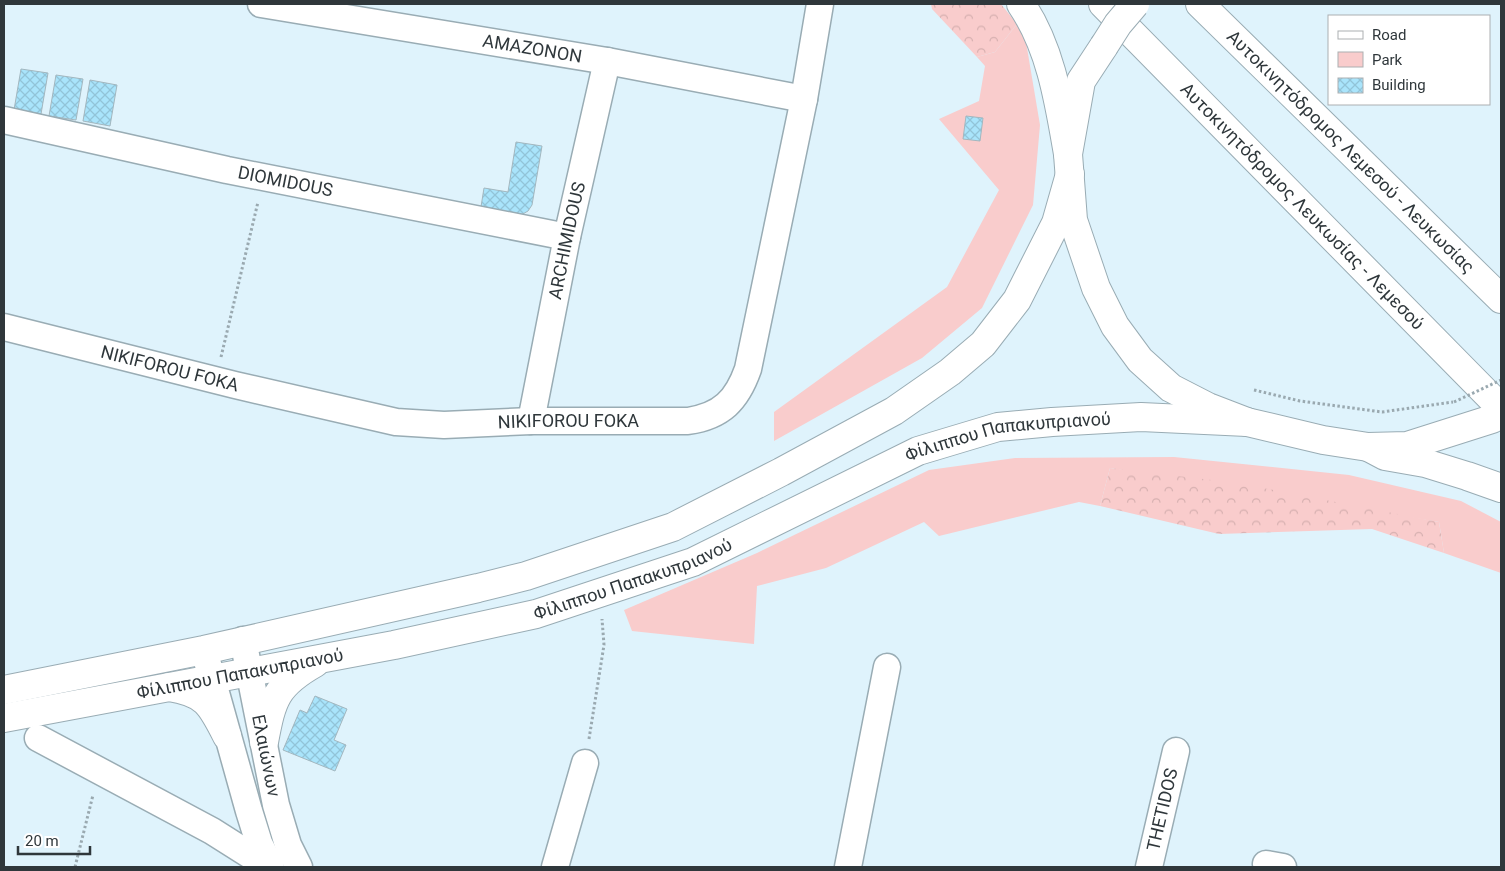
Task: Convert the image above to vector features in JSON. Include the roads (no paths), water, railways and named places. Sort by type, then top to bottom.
[{"type":"main road","points":[[1021,4],[1032,20],[1044,48],[1059,104],[1069,164],[1073,220],[1096,288],[1116,326],[1140,360],[1171,388],[1208,407],[1247,422],[1323,440],[1368,447],[1407,446],[1498,414]]},
{"type":"main road","name":"Αυτοκινητόδρομος Λευκωσίας - Λεμεσού","points":[[1103,4],[1498,414]]},
{"type":"main road","points":[[1069,164],[1082,81],[1118,24],[1135,4]]},
{"type":"main road","name":"Αυτοκινητόδρομος Λεμεσού - Λευκωσίας","points":[[1200,4],[1501,299]]},
{"type":"main road","name":"Φίλιππου Παπακυπριανού","points":[[4,690],[204,650],[526,576],[673,527],[782,472],[894,411],[950,372],[983,344],[1017,300],[1056,223],[1069,164]]},
{"type":"main road","name":"Φίλιππου Παπακυπριανού","points":[[4,718],[394,645],[536,614],[693,562],[918,451],[998,427],[1141,417],[1247,422]]},
{"type":"main road","points":[[1368,447],[1385,456],[1433,466],[1501,488]]},
{"type":"main road","points":[[264,742],[269,714],[278,692],[299,672],[325,657]]},
{"type":"main road","points":[[168,687],[195,693],[204,700],[214,710],[227,736]]},
{"type":"street","name":"AMAZONON","points":[[261,4],[606,61],[804,99]]},
{"type":"street","name":"NIKIFOROU FOKA","points":[[4,328],[396,422],[444,425],[531,421],[688,421],[708,417],[735,397],[748,369],[804,99],[820,4]]},
{"type":"street","name":"ARCHIMIDOUS","points":[[531,421],[606,61]]},
{"type":"street","name":"DIOMIDOUS","points":[[4,120],[264,177],[568,237]]},
{"type":"street","name":"Ελαιώνων","points":[[243,640],[276,805],[288,845],[299,867]]},
{"type":"street","name":"Ελαιώνων","points":[[204,650],[249,811],[259,843],[270,867]]},
{"type":"street","points":[[848,867],[887,667]]},
{"type":"street","points":[[38,738],[212,832],[270,867]]},
{"type":"street","name":"THETIDOS","points":[[1148,867],[1176,752]]},
{"type":"street","points":[[555,867],[585,763]]}]
